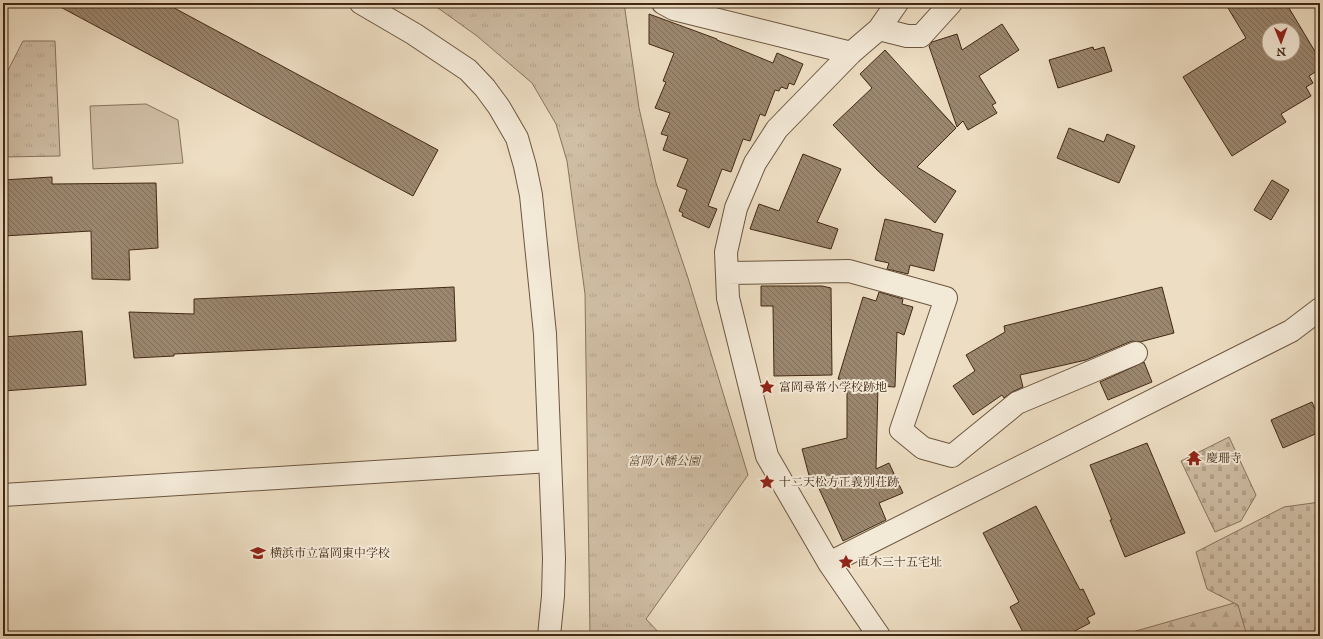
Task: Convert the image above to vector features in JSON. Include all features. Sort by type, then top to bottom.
[{"type":"street","points":[[361,3],[414,34],[468,70],[485,88],[499,107],[516,138],[525,166],[531,195],[545,334],[554,558],[553,596],[549,636]]},
{"type":"street","points":[[663,3],[674,9],[851,53]]},
{"type":"street","points":[[879,636],[829,563],[767,456],[728,298],[726,252],[736,208],[755,162],[778,129],[851,53],[878,29],[897,3]]},
{"type":"street","points":[[878,29],[907,36],[921,36],[951,3]]},
{"type":"street","points":[[727,273],[849,271],[946,298],[901,430],[923,448],[952,456],[1017,403],[1136,354]]},
{"type":"street","points":[[829,563],[1291,331],[1320,309]]},
{"type":"street","points":[[3,495],[550,461]]},
{"type":"green space","name":"富岡八幡公園","points":[[431,3],[624,3],[639,108],[656,183],[688,278],[748,475],[646,619],[662,636],[590,636],[585,294],[567,161],[556,124],[532,83],[477,36]]},
{"type":"green space","points":[[23,41],[55,41],[60,156],[3,157],[3,80]]},
{"type":"green space","points":[[146,104],[178,120],[183,163],[93,169],[90,106]]},
{"type":"green space","points":[[1229,437],[1256,495],[1241,521],[1215,532],[1181,461]]},
{"type":"green space","points":[[1320,502],[1320,636],[1247,636],[1238,605],[1207,589],[1196,552],[1284,507]]},
{"type":"green space","points":[[1248,599],[1254,636],[1121,636],[1122,635]]},
{"type":"building","points":[[53,3],[165,3],[438,150],[413,196]]},
{"type":"building","points":[[1225,3],[1286,3],[1297,22],[1261,22],[1261,62],[1301,62],[1301,28],[1320,60],[1320,69],[1309,76],[1313,83],[1306,87],[1311,96],[1281,114],[1286,122],[1232,156],[1183,77],[1246,38]]},
{"type":"building","points":[[649,14],[717,39],[773,63],[777,53],[803,64],[794,85],[789,83],[787,89],[781,87],[779,91],[775,90],[765,116],[760,114],[750,141],[743,139],[731,172],[722,169],[708,206],[717,209],[709,228],[682,216],[683,213],[679,211],[687,190],[677,186],[688,159],[663,150],[668,136],[661,134],[670,113],[655,108],[666,82],[663,81],[674,53],[649,44]]},
{"type":"building","points":[[1002,24],[1019,50],[979,76],[996,103],[992,105],[997,113],[968,130],[963,121],[957,127],[929,46],[932,42],[957,34],[962,50]]},
{"type":"building","points":[[1093,47],[1094,50],[1104,47],[1112,71],[1058,88],[1049,60]]},
{"type":"building","points":[[885,50],[956,128],[917,167],[956,191],[935,223],[877,170],[833,125],[872,88],[860,74]]},
{"type":"building","points":[[1069,128],[1104,142],[1107,134],[1135,146],[1119,183],[1057,158]]},
{"type":"building","points":[[803,154],[841,169],[817,222],[838,229],[831,249],[750,229],[759,204],[779,211]]},
{"type":"building","points":[[52,177],[52,184],[156,183],[158,248],[129,250],[130,280],[92,279],[91,231],[3,236],[3,180]]},
{"type":"building","points":[[1272,180],[1289,190],[1271,220],[1254,210]]},
{"type":"building","points":[[885,219],[943,234],[934,271],[910,265],[908,274],[887,269],[889,263],[875,260]]},
{"type":"building","points":[[761,286],[822,286],[831,288],[832,375],[774,376],[773,306],[761,306]]},
{"type":"building","points":[[454,287],[456,341],[174,354],[174,356],[134,358],[129,312],[194,314],[194,299]]},
{"type":"building","points":[[1162,287],[1174,333],[1140,342],[1132,341],[1086,360],[1020,375],[1023,387],[1004,398],[1002,395],[973,415],[953,386],[975,371],[966,355],[1005,332],[1004,326]]},
{"type":"building","points":[[879,292],[903,299],[902,304],[913,307],[904,335],[897,332],[895,387],[878,386],[876,469],[889,463],[903,493],[879,503],[886,520],[843,541],[816,482],[811,483],[802,449],[847,438],[847,385],[845,385],[845,380],[838,379],[863,297],[876,301]]},
{"type":"building","points":[[82,331],[86,385],[3,391],[3,337]]},
{"type":"building","points":[[1144,362],[1152,382],[1108,400],[1100,382]]},
{"type":"building","points":[[1312,402],[1320,421],[1320,432],[1283,448],[1271,420]]},
{"type":"building","points":[[1147,443],[1185,533],[1125,557],[1090,465]]},
{"type":"building","points":[[1036,506],[1080,590],[1083,589],[1095,614],[1087,618],[1090,623],[1065,636],[1025,636],[1010,607],[1019,602],[983,533]]},
{"type":"place","name":"富岡尋常小学校跡地","points":[[767,387]]},
{"type":"place","name":"慶珊寺","points":[[1194,458]]},
{"type":"place","name":"十二天松方正義別荘跡","points":[[767,482]]},
{"type":"place","name":"横浜市立富岡東中学校","points":[[258,553]]},
{"type":"place","name":"直木三十五宅址","points":[[846,562]]}]
